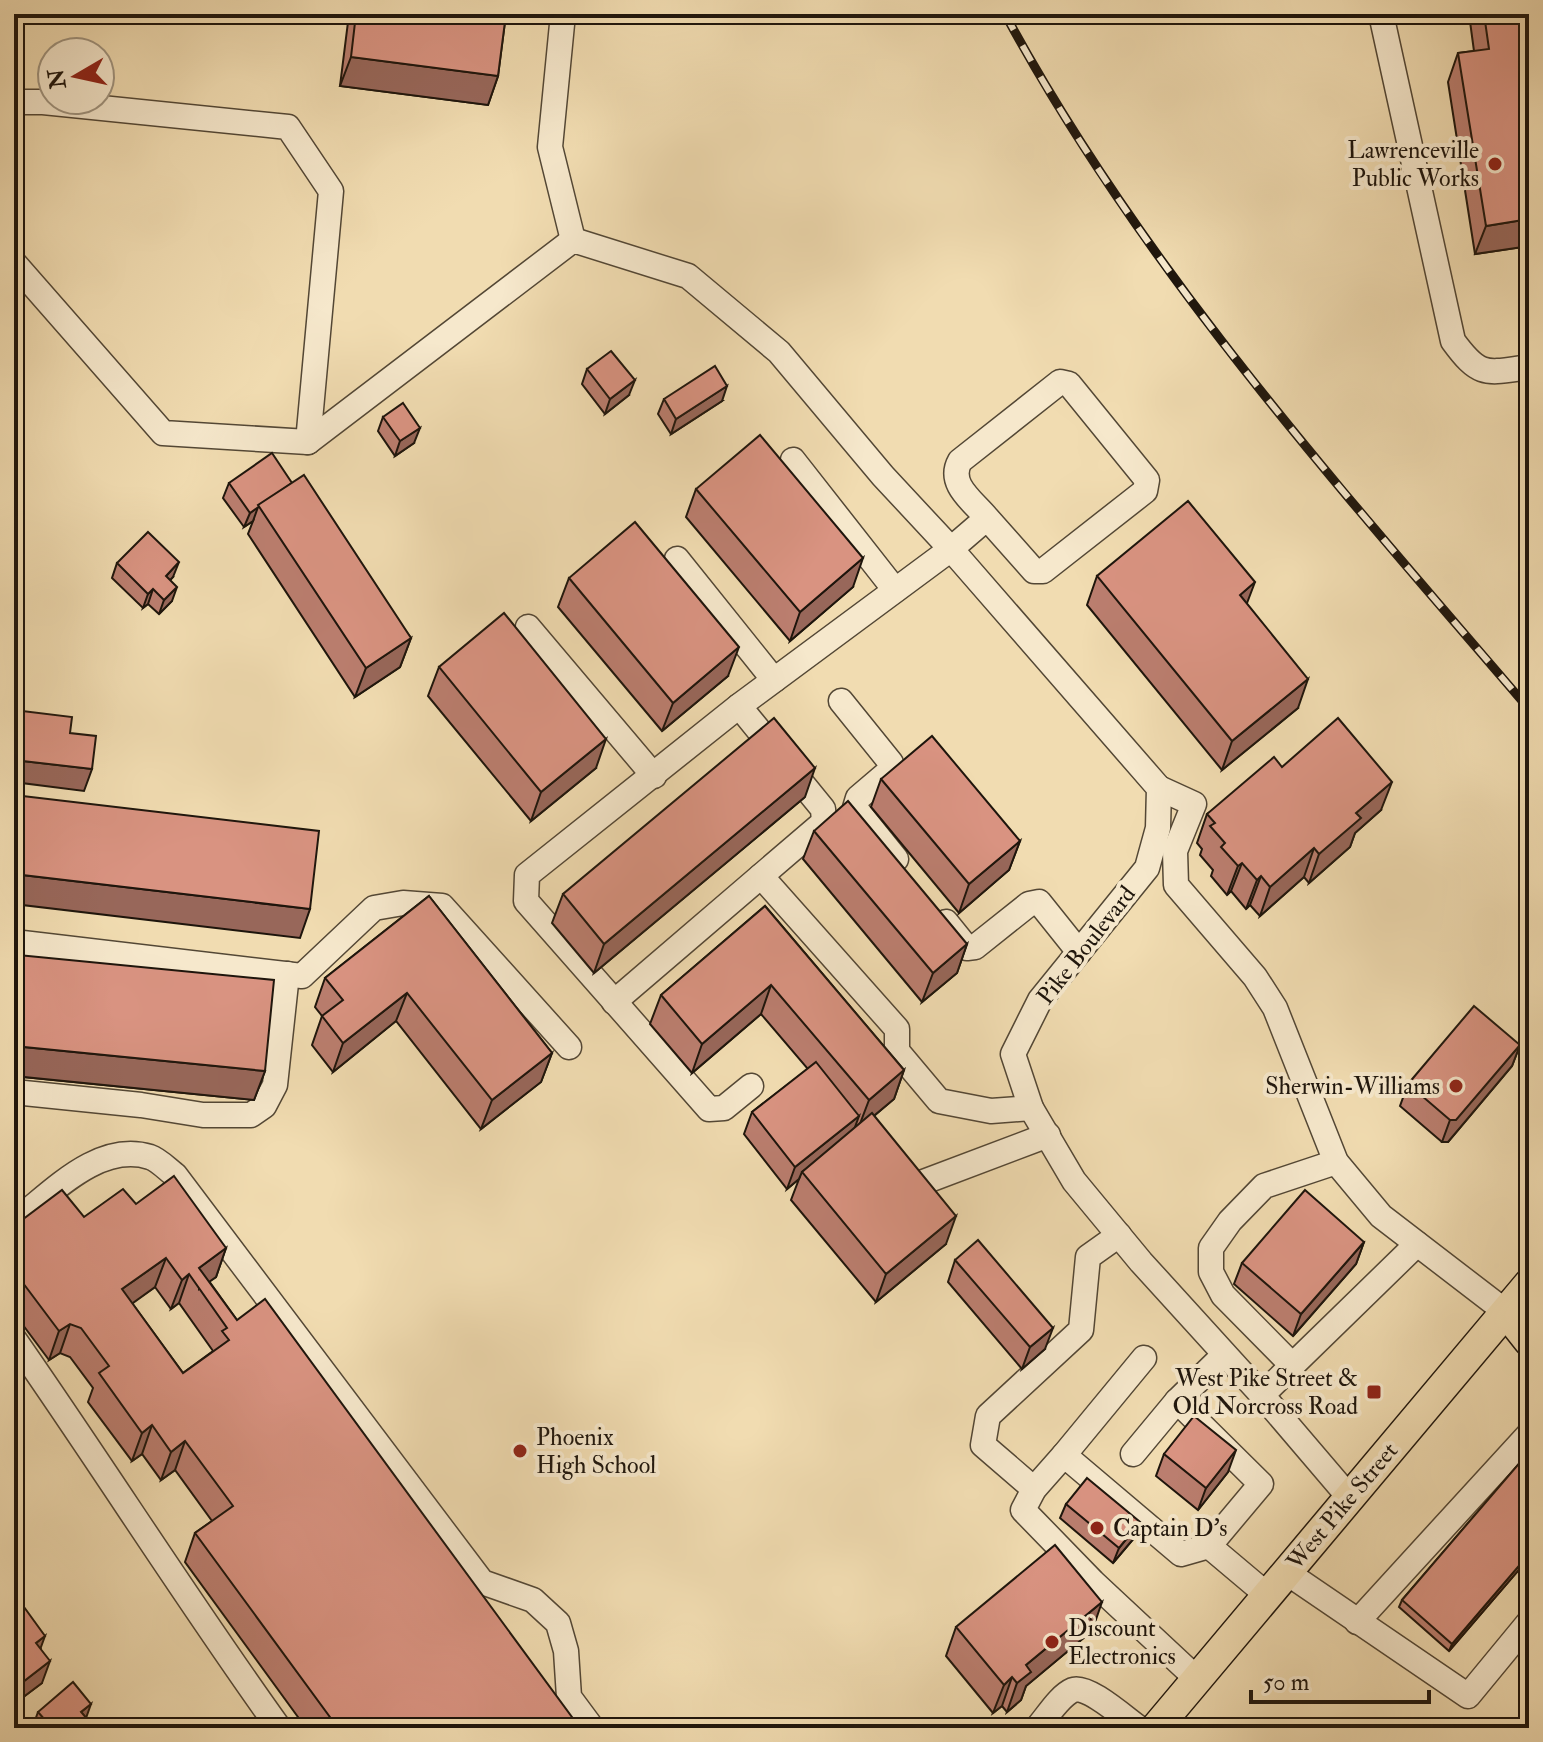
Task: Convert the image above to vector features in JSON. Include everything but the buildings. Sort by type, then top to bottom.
[{"type":"main road","name":"West Pike Street","points":[[1159,1725],[1349,1497],[1517,1316],[1529,1284]]},
{"type":"main road","points":[[1517,1316],[1529,1341]]},
{"type":"street","points":[[563,14],[550,147],[573,240]]},
{"type":"street","points":[[1381,14],[1453,341],[1470,365],[1481,369],[1492,372],[1529,367]]},
{"type":"street","points":[[14,102],[43,102],[288,127],[331,191],[308,442]]},
{"type":"street","points":[[14,263],[163,433],[308,442],[573,240]]},
{"type":"street","points":[[573,240],[688,276],[779,352],[883,476],[951,549],[1159,788],[1194,804],[1175,851],[1176,885],[1255,977],[1275,1008],[1336,1162],[1381,1216],[1517,1316]]},
{"type":"street","points":[[1060,382],[1069,384],[1147,480],[1145,491],[1043,571],[1034,571],[987,518],[955,480],[954,471],[960,461],[1060,382]]},
{"type":"street","points":[[793,460],[895,590]]},
{"type":"street","points":[[751,1086],[724,1108],[709,1109],[526,901],[527,875],[739,706],[951,549],[987,518]]},
{"type":"street","points":[[677,559],[774,680]]},
{"type":"street","points":[[528,627],[654,776]]},
{"type":"street","points":[[841,701],[891,763],[892,769],[858,798],[855,808],[911,878]]},
{"type":"street","points":[[614,1002],[824,822],[823,809],[739,706]]},
{"type":"street","name":"Pike Boulevard","points":[[1159,788],[1158,828],[1147,868],[1040,1000],[1013,1054],[1031,1108],[1074,1181],[1349,1497]]},
{"type":"street","points":[[761,876],[897,1029],[897,1051],[939,1101],[991,1111],[1031,1108]]},
{"type":"street","points":[[929,901],[967,948],[975,947],[1029,904],[1039,902],[1079,952]]},
{"type":"street","points":[[14,942],[302,976],[374,908],[403,903],[442,906],[569,1047]]},
{"type":"street","points":[[14,1092],[141,1105],[203,1115],[251,1115],[264,1106],[275,1085],[287,974]]},
{"type":"street","points":[[938,1204],[913,1173],[1048,1135]]},
{"type":"street","points":[[14,1222],[92,1163],[123,1154],[152,1157],[175,1175],[482,1582],[533,1600],[558,1623],[566,1651],[569,1697],[592,1728]]},
{"type":"street","points":[[1292,1365],[1223,1295],[1211,1272],[1211,1248],[1230,1221],[1264,1186],[1336,1162]]},
{"type":"street","points":[[1034,1489],[983,1445],[988,1416],[1081,1330],[1088,1257],[1119,1235]]},
{"type":"street","points":[[1262,1395],[1417,1244]]},
{"type":"street","points":[[14,1339],[200,1618],[279,1728]]},
{"type":"street","points":[[1133,1454],[1177,1401],[1224,1355]]},
{"type":"street","points":[[1144,1358],[1034,1489],[1023,1510],[1093,1582],[1197,1679]]},
{"type":"street","points":[[1064,1455],[1181,1554],[1209,1546],[1261,1484],[1177,1401]]},
{"type":"street","points":[[1357,1622],[1529,1434]]},
{"type":"street","points":[[1209,1546],[1357,1622],[1468,1696],[1529,1622]]},
{"type":"street","points":[[1037,1728],[1065,1696],[1074,1690],[1085,1689],[1159,1725]]},
{"type":"railway","points":[[1005,14],[1060,109],[1182,289],[1317,460],[1529,709]]},
{"type":"place","name":"Lawrenceville Public Works","points":[[1495,164]]},
{"type":"place","name":"Sherwin-Williams","points":[[1456,1086]]},
{"type":"place","name":"West Pike Street & Old Norcross Road","points":[[1374,1392]]},
{"type":"place","name":"Phoenix High School","points":[[520,1451]]},
{"type":"place","name":"Captain D's","points":[[1097,1528]]},
{"type":"place","name":"Discount Electronics","points":[[1052,1642]]}]
